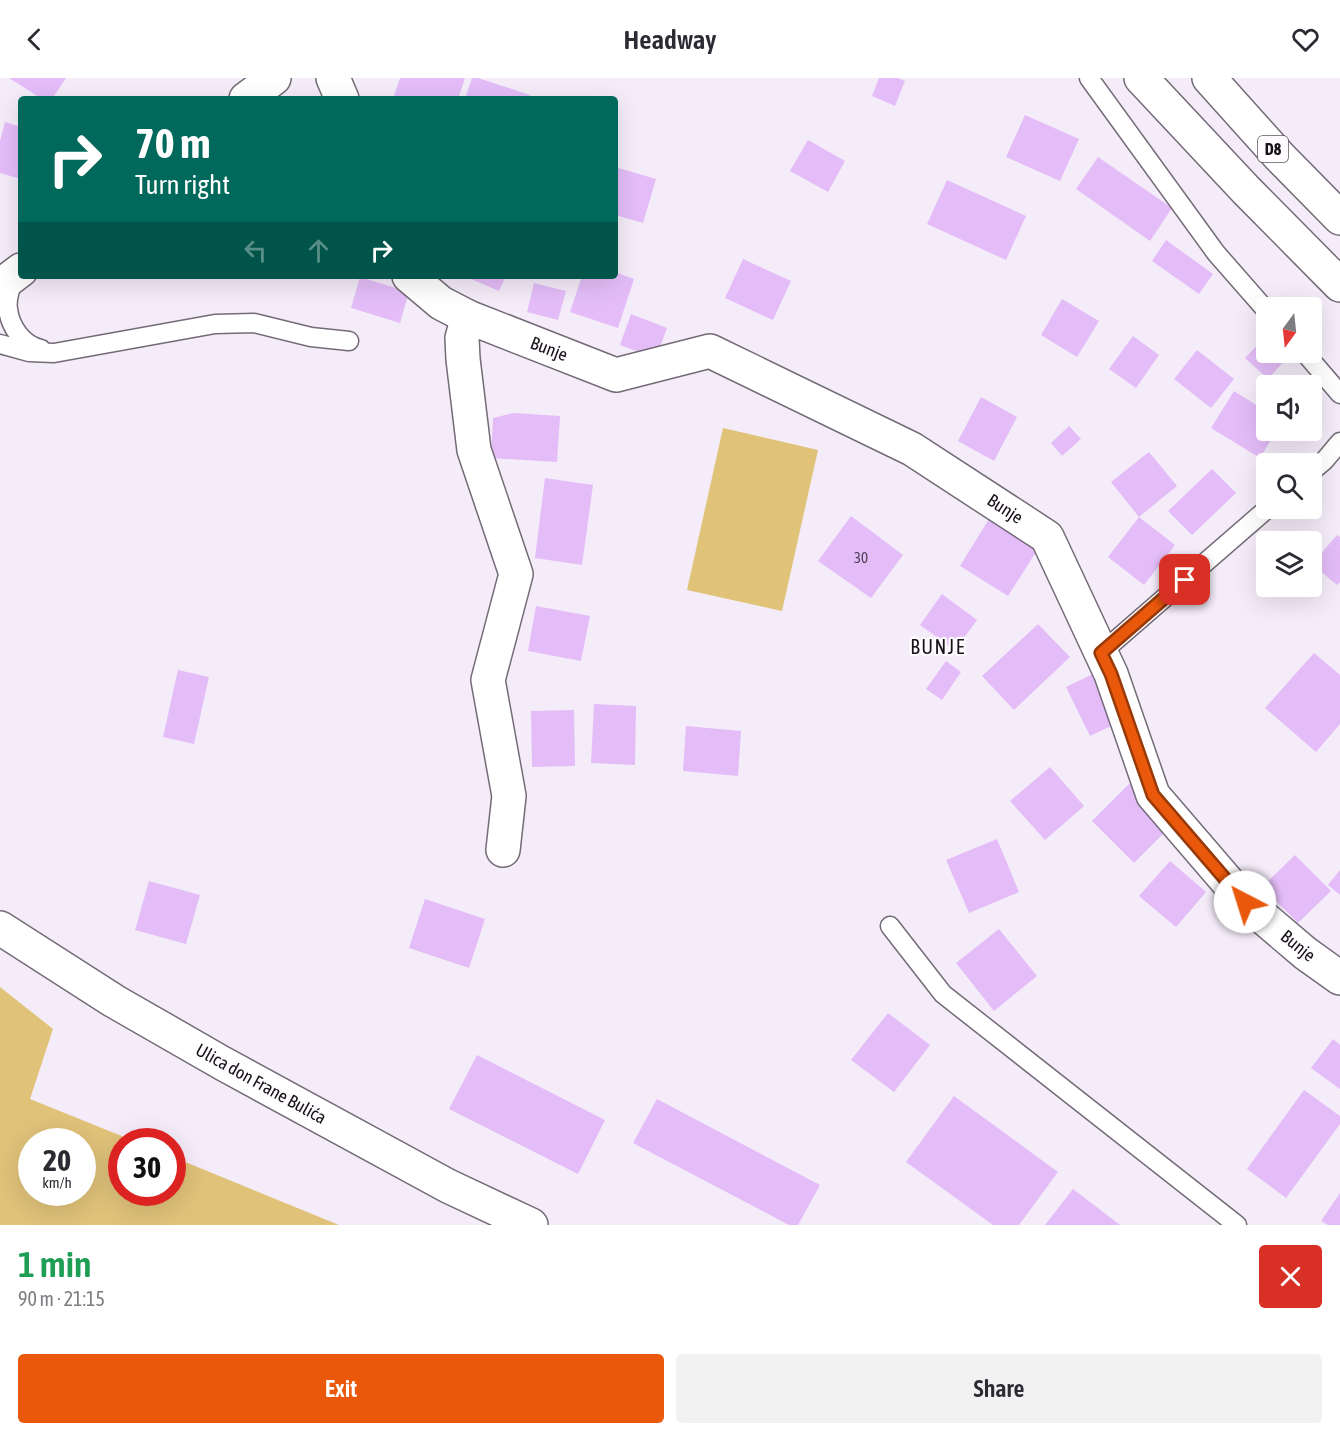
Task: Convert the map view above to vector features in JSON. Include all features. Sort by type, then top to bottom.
[{"type":"main road","points":[[250,96],[274,78]]},
{"type":"main road","points":[[333,78],[341,96]]},
{"type":"main road","points":[[1141,78],[1246,190],[1340,285]]},
{"type":"main road","name":"D8","points":[[1209,78],[1340,218]]},
{"type":"main road","name":"Bunje","points":[[413,279],[441,303],[468,317],[616,375],[711,351],[912,450],[1047,537],[1111,674],[1153,795],[1245,902],[1305,953],[1340,977]]},
{"type":"main road","points":[[468,317],[462,338],[474,450],[516,574],[488,680],[509,796],[503,850]]},
{"type":"main road","name":"Ulica don Frane Bulića","points":[[0,928],[114,1001],[222,1064],[448,1186],[531,1225]]},
{"type":"lane","points":[[1089,78],[1216,253],[1256,299]]},
{"type":"lane","points":[[12,276],[8,309],[13,325],[22,340],[36,348],[54,353]]},
{"type":"lane","points":[[0,344],[28,352],[54,353],[215,324],[254,323],[311,337],[349,341]]},
{"type":"lane","points":[[1313,363],[1340,394]]},
{"type":"lane","points":[[1322,463],[1340,442]]},
{"type":"lane","points":[[1101,653],[1256,518]]},
{"type":"lane","points":[[890,926],[944,994],[1237,1225]]},
{"type":"shaded area","points":[[723,428],[818,450],[782,611],[687,590]]},
{"type":"shaded area","points":[[0,987],[53,1029],[30,1099],[108,1130],[108,1206],[186,1206],[186,1162],[339,1225],[0,1225]]},
{"type":"building","points":[[9,78],[66,78],[54,96],[37,96]]},
{"type":"building","points":[[400,78],[465,78],[459,96],[394,96]]},
{"type":"building","points":[[472,78],[530,95],[530,96],[466,96]]},
{"type":"building","points":[[879,78],[898,78],[905,81],[895,106],[872,96]]},
{"type":"building","points":[[1025,115],[1079,139],[1060,181],[1006,157]]},
{"type":"building","points":[[5,122],[18,126],[18,178],[0,173],[0,141]]},
{"type":"building","points":[[808,140],[845,161],[828,192],[790,171]]},
{"type":"building","points":[[1098,157],[1172,208],[1150,241],[1076,189]]},
{"type":"building","points":[[618,168],[656,179],[643,223],[618,216]]},
{"type":"building","points":[[947,180],[1026,216],[1006,260],[927,224]]},
{"type":"building","points":[[1166,240],[1213,274],[1199,294],[1152,261]]},
{"type":"building","points":[[743,259],[791,281],[773,320],[725,298]]},
{"type":"building","points":[[618,273],[634,279],[618,328],[570,312],[581,279],[618,279]]},
{"type":"building","points":[[359,279],[367,279],[409,292],[400,323],[351,308]]},
{"type":"building","points":[[471,279],[505,279],[499,291]]},
{"type":"building","points":[[534,283],[566,291],[558,320],[527,312]]},
{"type":"building","points":[[1062,299],[1099,321],[1077,357],[1041,335]]},
{"type":"building","points":[[631,314],[667,328],[656,358],[620,345]]},
{"type":"building","points":[[1133,336],[1159,355],[1136,388],[1109,369]]},
{"type":"building","points":[[1256,346],[1256,363],[1282,363],[1272,375],[1264,375],[1245,358]]},
{"type":"building","points":[[1197,350],[1234,379],[1211,408],[1174,379]]},
{"type":"building","points":[[1234,391],[1256,405],[1256,441],[1270,441],[1263,453],[1256,453],[1256,456],[1211,428]]},
{"type":"building","points":[[981,397],[1017,417],[994,461],[958,441]]},
{"type":"building","points":[[513,413],[560,416],[557,462],[491,458],[493,418]]},
{"type":"building","points":[[1069,426],[1081,439],[1062,456],[1051,443]]},
{"type":"building","points":[[1149,452],[1177,486],[1139,517],[1111,482]]},
{"type":"building","points":[[1212,469],[1236,493],[1192,535],[1168,511]]},
{"type":"building","points":[[545,478],[593,485],[582,565],[535,558]]},
{"type":"building","points":[[851,516],[903,555],[871,598],[818,561]]},
{"type":"building","points":[[1139,517],[1175,545],[1144,585],[1108,557]]},
{"type":"building","points":[[989,519],[1038,549],[1008,596],[960,566]]},
{"type":"building","points":[[1337,535],[1340,537],[1340,582],[1337,585],[1322,572],[1322,552]]},
{"type":"building","points":[[942,594],[977,620],[955,650],[920,625]]},
{"type":"building","points":[[536,606],[590,616],[581,661],[528,651]]},
{"type":"building","points":[[1038,624],[1070,657],[1014,710],[982,676]]},
{"type":"building","points":[[1314,653],[1340,675],[1340,724],[1316,752],[1265,708]]},
{"type":"building","points":[[946,661],[961,672],[942,700],[926,689]]},
{"type":"building","points":[[178,670],[209,677],[194,744],[163,737]]},
{"type":"building","points":[[1097,672],[1122,721],[1090,736],[1066,687]]},
{"type":"building","points":[[594,704],[636,706],[635,765],[591,763]]},
{"type":"building","points":[[574,710],[575,766],[532,767],[531,711]]},
{"type":"building","points":[[686,726],[741,731],[738,776],[683,771]]},
{"type":"building","points":[[1050,767],[1084,806],[1045,840],[1010,801]]},
{"type":"building","points":[[1132,781],[1174,823],[1134,863],[1092,821]]},
{"type":"building","points":[[997,839],[1019,892],[969,913],[946,860]]},
{"type":"building","points":[[1295,855],[1331,891],[1298,923],[1262,887]]},
{"type":"building","points":[[1170,861],[1206,892],[1176,927],[1139,896]]},
{"type":"building","points":[[1340,870],[1340,895],[1328,885]]},
{"type":"building","points":[[149,881],[200,895],[186,944],[135,930]]},
{"type":"building","points":[[425,899],[485,919],[469,968],[409,948]]},
{"type":"building","points":[[999,929],[1037,976],[994,1011],[956,963]]},
{"type":"building","points":[[888,1013],[930,1045],[894,1092],[851,1060]]},
{"type":"building","points":[[1333,1039],[1340,1045],[1340,1089],[1311,1068]]},
{"type":"building","points":[[477,1055],[605,1120],[578,1174],[449,1109]]},
{"type":"building","points":[[1304,1090],[1340,1116],[1340,1124],[1286,1198],[1247,1169]]},
{"type":"building","points":[[954,1096],[1058,1172],[1019,1225],[993,1225],[906,1162]]},
{"type":"building","points":[[657,1099],[820,1185],[798,1225],[789,1225],[633,1143]]},
{"type":"building","points":[[1073,1189],[1120,1225],[1045,1225]]},
{"type":"building","points":[[1340,1193],[1340,1225],[1328,1225],[1321,1221]]},
{"type":"district","name":"BUNJE","points":[[938,647]]},
{"type":"route","points":[[1185,580],[1101,653],[1111,674],[1153,795],[1245,902]]}]
